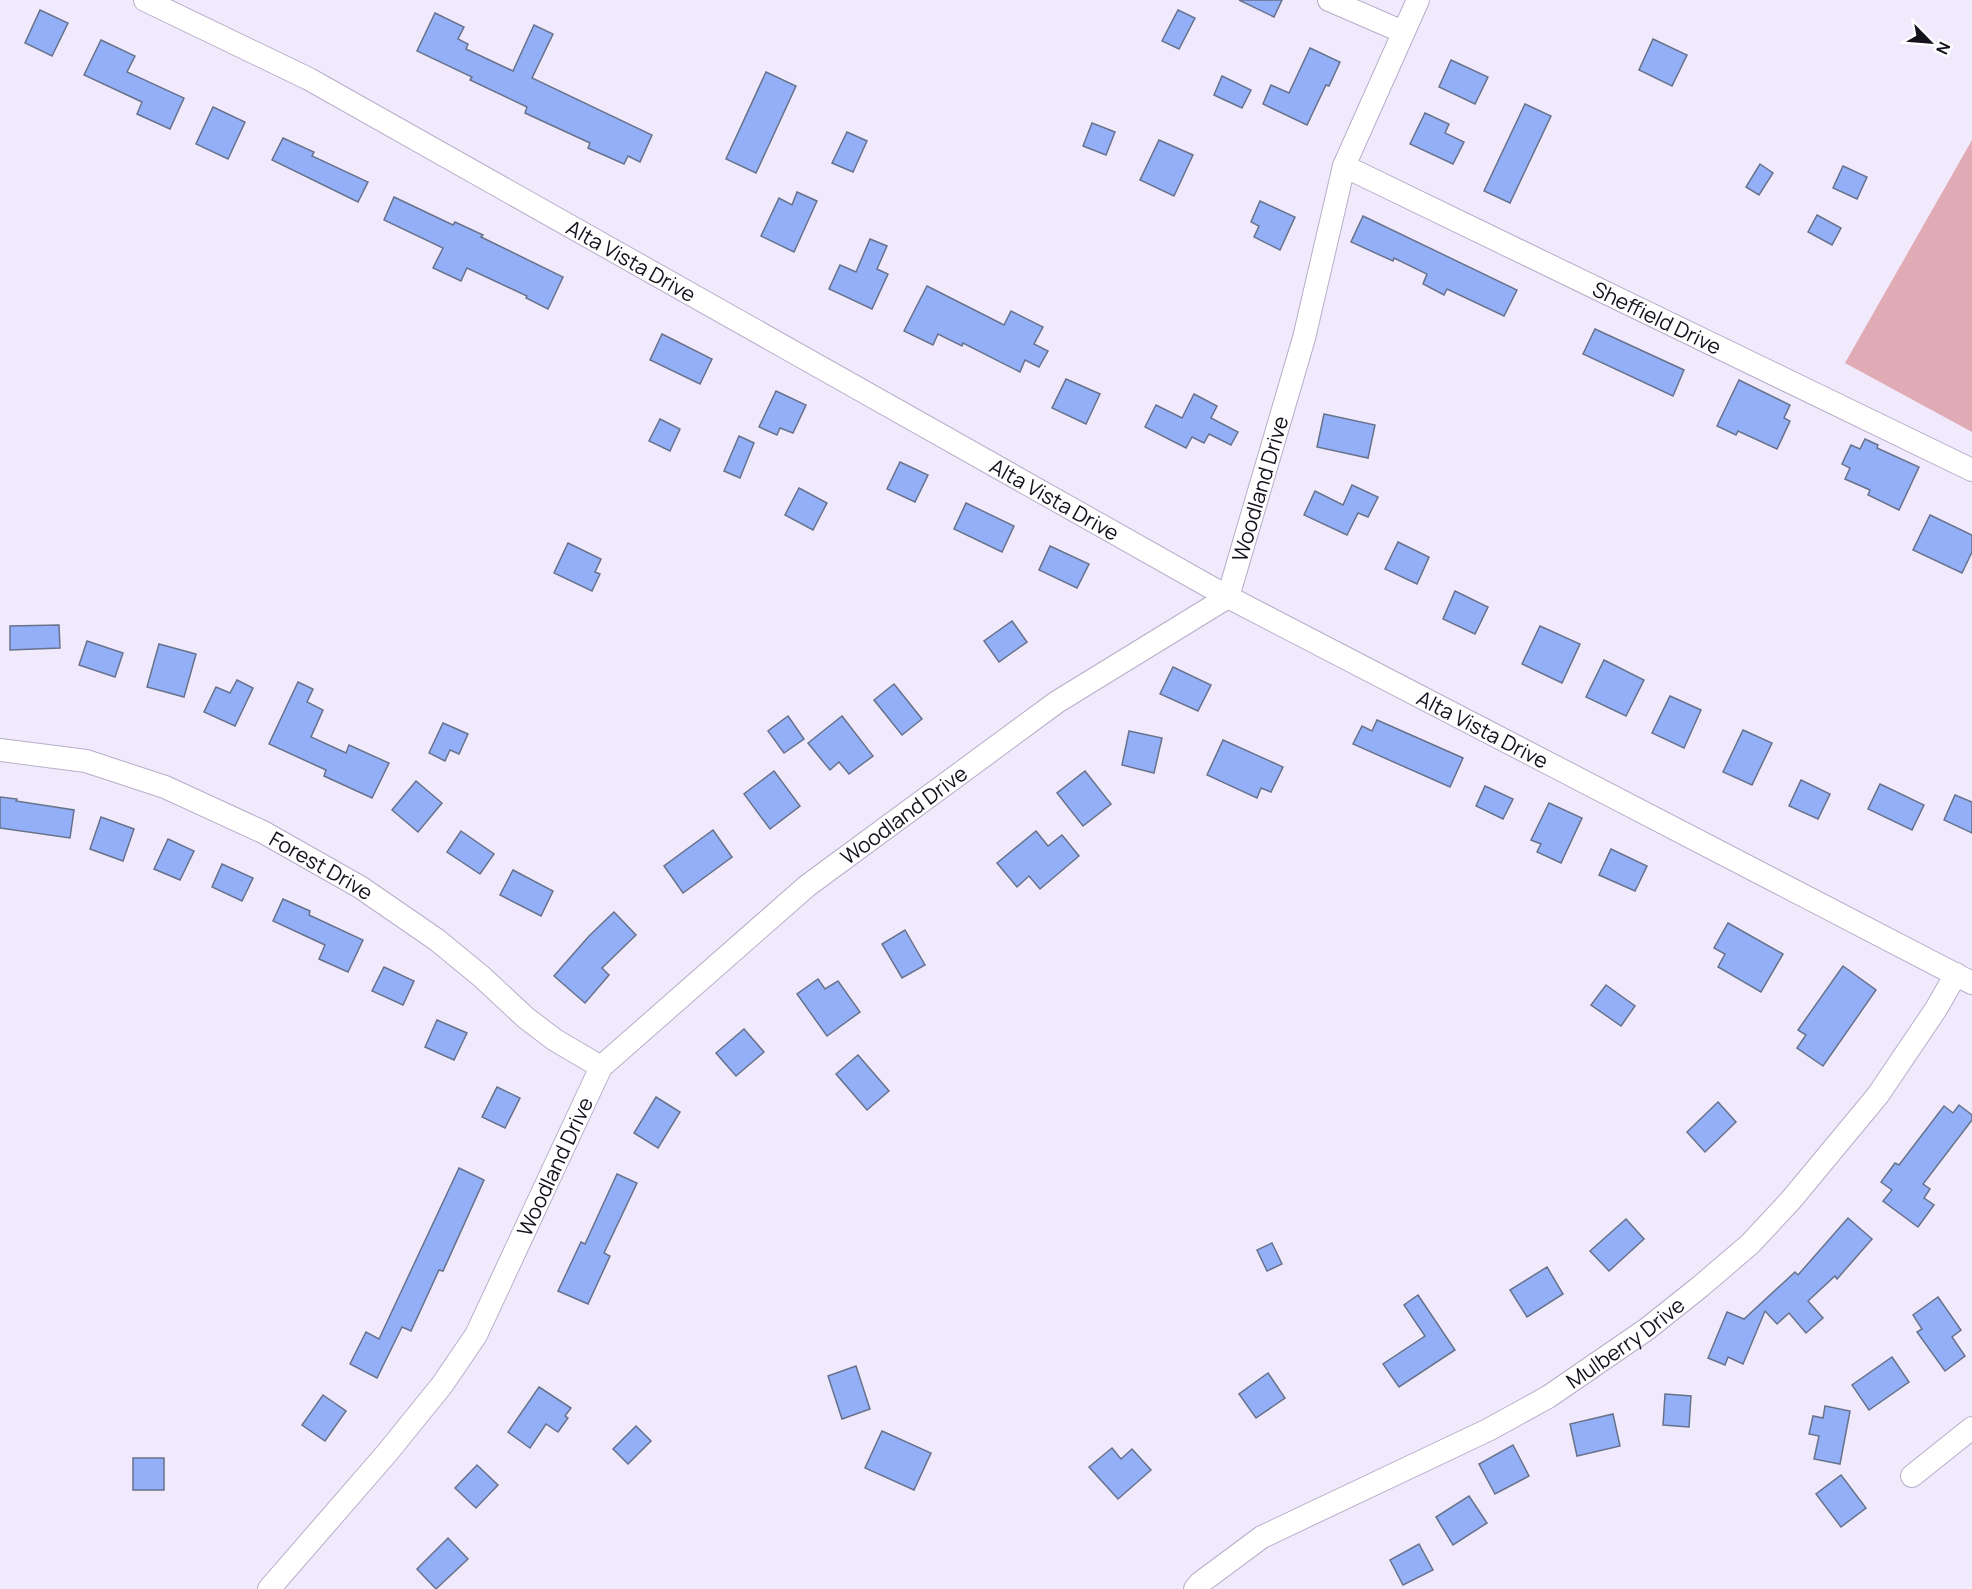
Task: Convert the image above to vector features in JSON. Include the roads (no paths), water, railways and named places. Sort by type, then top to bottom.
[{"type":"street","name":"Alta Vista Drive","points":[[144,0],[309,79],[1228,597],[1964,979]]},
{"type":"street","points":[[1329,0],[1403,32]]},
{"type":"street","name":"Woodland Drive","points":[[269,1589],[387,1453],[442,1384],[476,1335],[601,1067],[807,886],[1057,702],[1228,597],[1304,338],[1344,166],[1418,0]]},
{"type":"street","name":"Sheffield Drive","points":[[1344,166],[1972,470]]},
{"type":"street","name":"Forest Drive","points":[[0,750],[86,761],[165,787],[263,832],[360,887],[437,940],[482,977],[526,1018],[555,1040],[601,1067]]},
{"type":"street","name":"Mulberry Drive","points":[[1195,1589],[1262,1537],[1488,1430],[1548,1397],[1647,1329],[1750,1244],[1791,1200],[1878,1095],[1936,1009],[1964,979]]},
{"type":"street","points":[[1912,1476],[1972,1428]]}]
